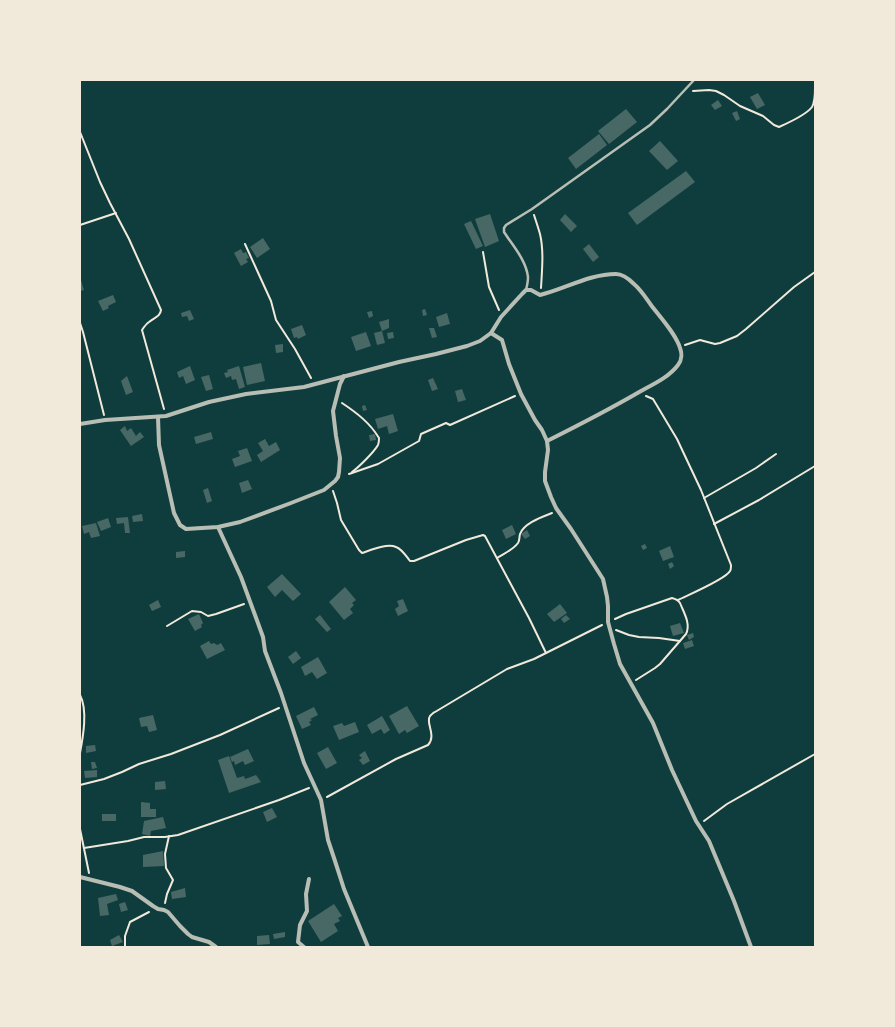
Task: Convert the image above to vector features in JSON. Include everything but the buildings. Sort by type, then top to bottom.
[{"type":"street","points":[[80,424],[105,420],[166,416],[216,400],[246,394],[314,385],[399,362],[453,350],[480,341],[491,333],[501,317],[526,290],[531,290],[540,295],[591,278],[616,274],[623,275],[635,284],[667,326],[680,347],[681,358],[679,364],[664,378],[610,409],[547,441]]},
{"type":"street","points":[[491,333],[502,340],[509,364],[521,394],[547,441],[548,450],[545,481],[550,497],[602,579],[607,597],[608,622],[612,640],[619,659],[653,723],[672,770],[698,825],[709,841],[751,947]]},
{"type":"street","points":[[158,417],[159,445],[162,460],[174,513],[180,525],[186,529],[218,527],[240,522],[324,490],[335,481],[339,472],[340,458],[334,411],[340,384],[344,376]]},
{"type":"street","points":[[218,527],[241,577],[263,637],[265,652],[281,693],[304,763],[321,800],[328,840],[344,889],[368,947]]},
{"type":"street","points":[[80,877],[132,891],[158,909],[168,912],[188,934],[209,942],[216,947]]},
{"type":"street","points":[[304,947],[298,942],[300,925],[307,911],[306,894],[309,879]]},
{"type":"lane","points":[[526,290],[528,277],[524,262],[504,232],[504,228],[650,124],[684,92],[694,80]]},
{"type":"path","points":[[684,92],[709,90],[716,91],[740,106],[763,116],[779,127],[810,109],[813,105],[815,88]]},
{"type":"path","points":[[80,132],[100,182],[129,239],[161,310],[161,314],[157,318],[148,322],[142,330],[166,416]]},
{"type":"path","points":[[532,209],[540,232],[541,242],[542,264],[540,295]]},
{"type":"path","points":[[80,225],[116,214]]},
{"type":"path","points":[[245,244],[271,301],[276,320],[295,349],[314,385]]},
{"type":"path","points":[[483,252],[490,287],[501,317]]},
{"type":"path","points":[[680,347],[700,340],[715,344],[737,336],[794,287],[815,272]]},
{"type":"path","points":[[80,323],[105,420]]},
{"type":"path","points":[[321,800],[396,759],[428,745],[431,741],[432,735],[429,719],[430,716],[506,670],[546,653],[626,614],[672,598],[678,600],[710,585],[727,575],[731,570],[731,565],[704,498],[677,439],[653,400],[638,393]]},
{"type":"path","points":[[335,481],[349,474],[378,464],[406,449],[419,441],[421,434],[446,423],[450,425],[521,394]]},
{"type":"path","points":[[336,399],[363,418],[376,432],[379,438],[378,444],[374,450],[349,474]]},
{"type":"path","points":[[704,498],[756,468],[776,454]]},
{"type":"path","points":[[714,524],[759,500],[815,466]]},
{"type":"path","points":[[330,485],[337,503],[341,520],[362,553],[390,545],[396,546],[410,561],[414,561],[483,534],[526,611],[546,653]]},
{"type":"path","points":[[496,558],[511,550],[518,543],[520,534],[529,524],[538,518],[558,511]]},
{"type":"path","points":[[631,683],[655,668],[688,630],[688,624],[678,600]]},
{"type":"path","points":[[167,626],[192,611],[201,612],[208,616],[250,602]]},
{"type":"path","points":[[610,627],[629,635],[639,637],[680,641]]},
{"type":"path","points":[[80,695],[84,705],[84,722],[80,753]]},
{"type":"path","points":[[80,785],[104,779],[139,764],[171,754],[220,735],[285,705]]},
{"type":"path","points":[[698,825],[728,804],[815,754]]},
{"type":"path","points":[[84,848],[128,842],[144,837],[178,835],[315,786]]},
{"type":"path","points":[[80,829],[91,880]]},
{"type":"path","points":[[164,910],[167,894],[173,880],[166,868],[165,854],[169,836]]},
{"type":"path","points":[[125,947],[125,936],[130,922],[158,909]]}]
